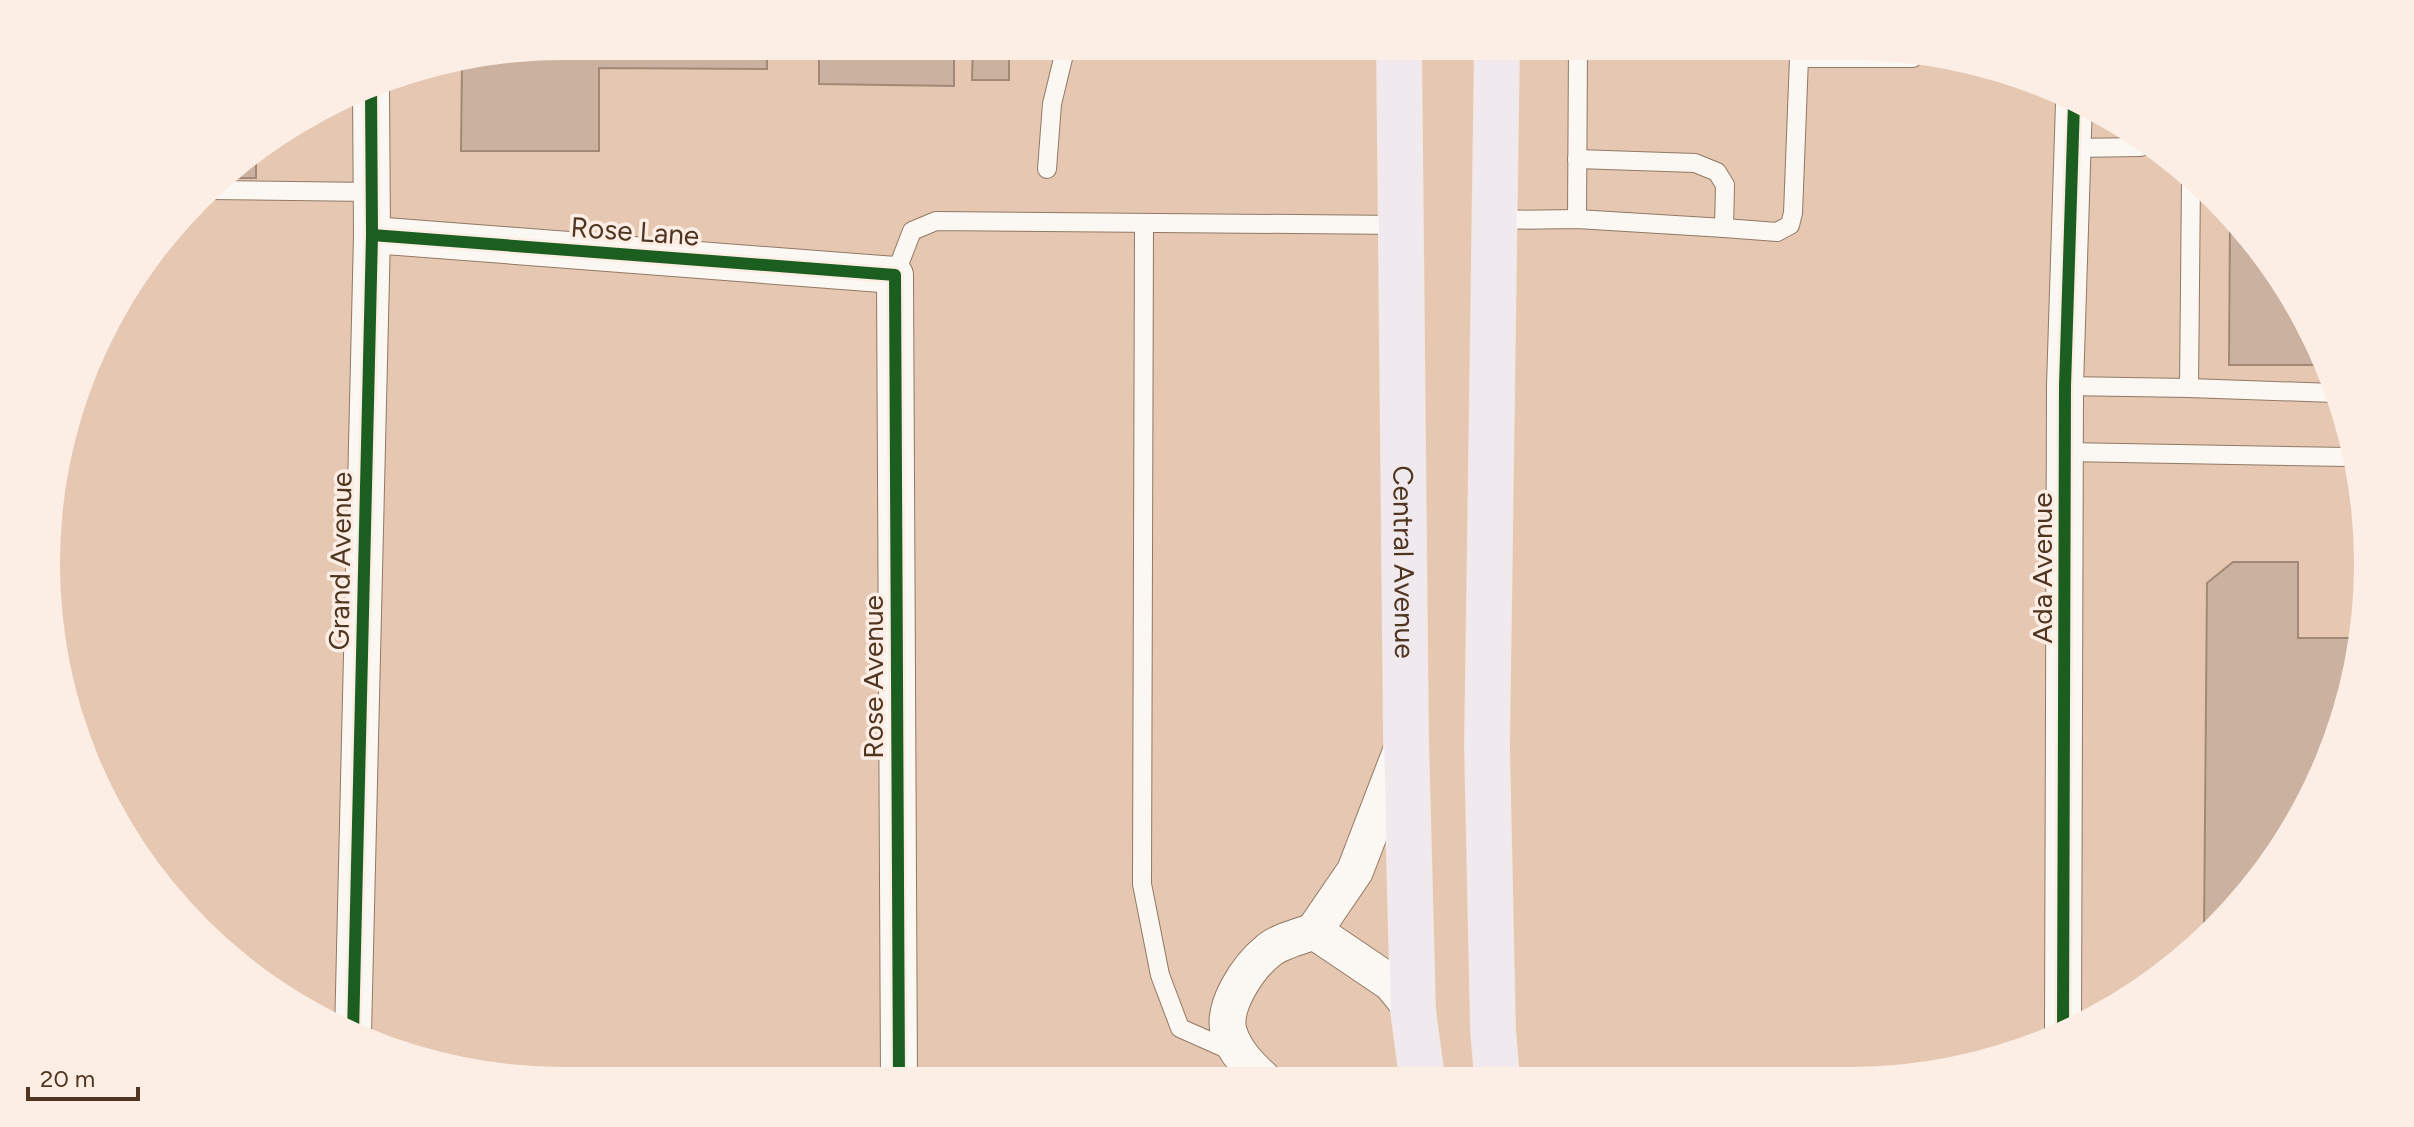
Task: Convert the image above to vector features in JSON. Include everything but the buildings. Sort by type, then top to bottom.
[{"type":"main road","name":"Central Avenue","points":[[1399,60],[1406,739],[1413,1010],[1421,1067]]},
{"type":"main road","points":[[1496,1067],[1487,746],[1497,60]]},
{"type":"street","name":"Grand Avenue","points":[[353,1021],[372,235],[371,98]]},
{"type":"street","name":"Ada Avenue","points":[[2063,1020],[2065,386],[2074,112]]},
{"type":"street","name":"Rose Lane","points":[[372,235],[895,275]]},
{"type":"street","name":"Rose Avenue","points":[[895,275],[899,1067]]},
{"type":"street","points":[[1252,1067],[1228,1032],[1232,1002],[1245,974],[1270,949],[1314,931],[1355,871],[1406,739]]},
{"type":"street","points":[[1314,931],[1391,983],[1413,1010]]},
{"type":"lane","points":[[1047,169],[1052,104],[1063,60]]},
{"type":"lane","points":[[1577,219],[1578,60]]},
{"type":"lane","points":[[1495,220],[1577,219],[1777,232],[1790,225],[1793,213],[1799,60]]},
{"type":"lane","points":[[2073,148],[2133,147]]},
{"type":"lane","points":[[1577,159],[1695,163],[1717,172],[1725,185],[1724,228]]},
{"type":"lane","points":[[226,190],[371,192]]},
{"type":"lane","points":[[2189,388],[2191,193]]},
{"type":"lane","points":[[895,275],[912,231],[936,221],[1401,225]]},
{"type":"lane","points":[[1144,223],[1142,884],[1160,975],[1180,1028],[1252,1067]]},
{"type":"lane","points":[[2065,386],[2324,393]]},
{"type":"lane","points":[[2066,452],[2342,457]]},
{"type":"cycle path","points":[[353,1021],[372,235],[371,98]]},
{"type":"cycle path","points":[[2063,1020],[2065,386],[2074,112]]},
{"type":"cycle path","points":[[372,235],[895,275],[899,1067]]}]
